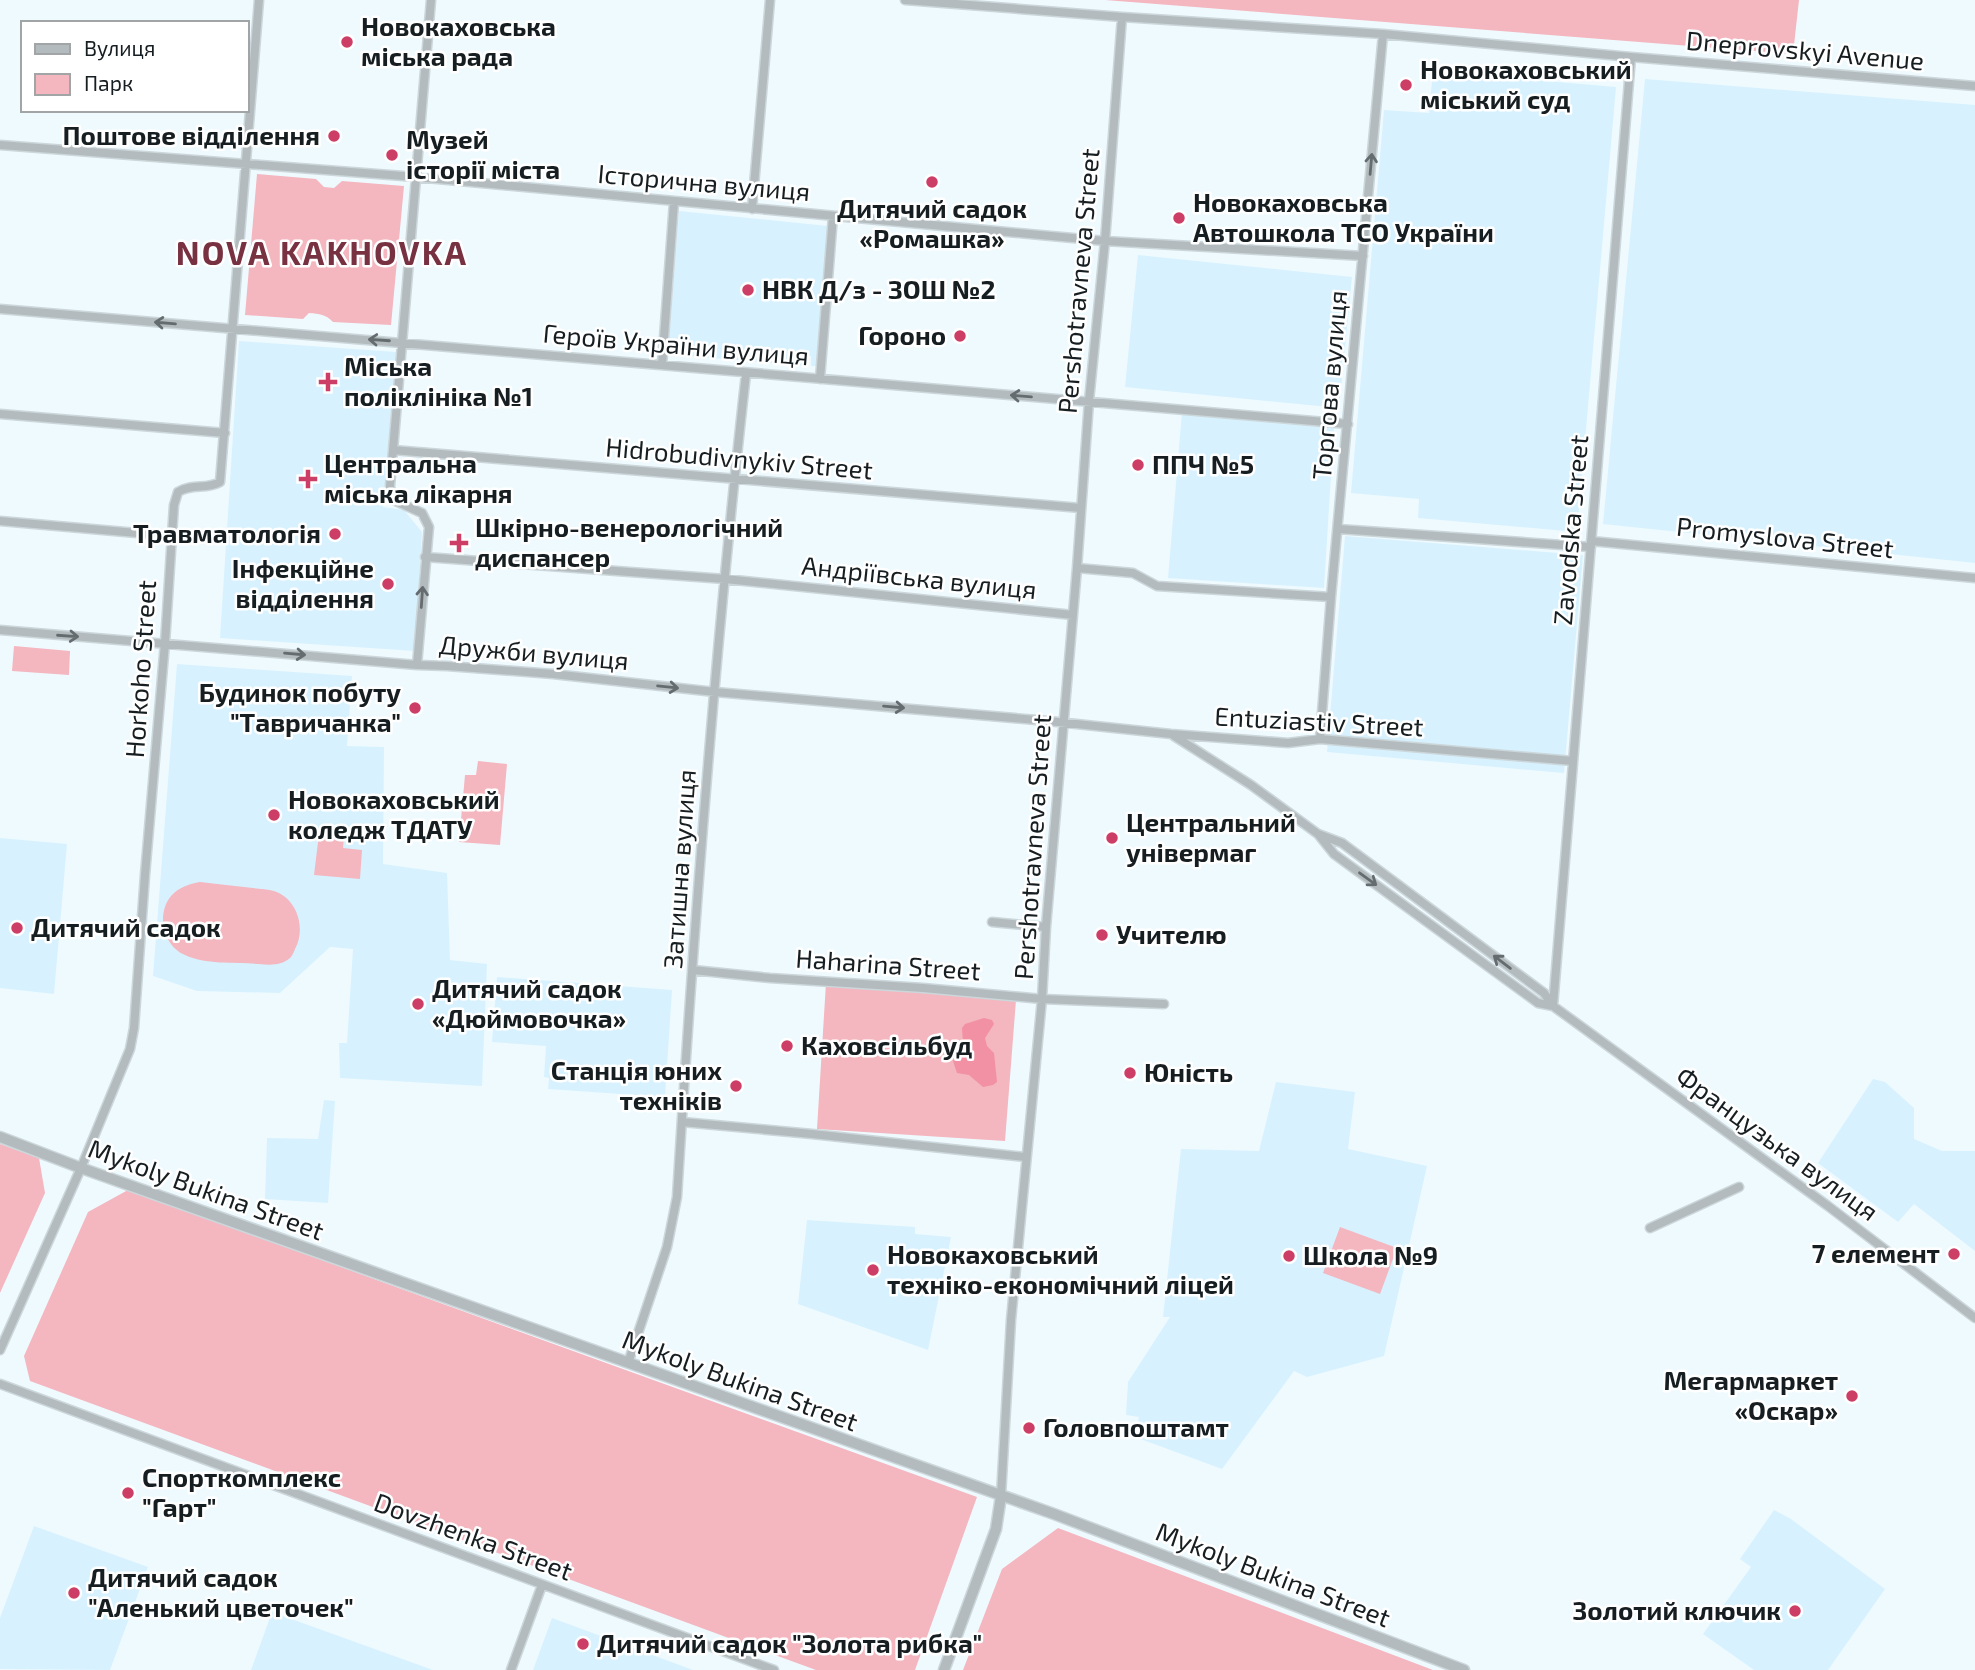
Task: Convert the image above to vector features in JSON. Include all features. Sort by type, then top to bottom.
[{"type":"street","name":"Horkoho Street","points":[[0,1350],[81,1168],[130,1049],[134,1028],[174,505],[178,492],[187,487],[212,486],[220,482],[259,0]]},
{"type":"street","points":[[417,665],[429,527],[422,513],[391,499],[390,486],[431,0]]},
{"type":"street","points":[[752,209],[770,0]]},
{"type":"street","name":"Dneprovskyi Avenue","points":[[905,0],[1383,34],[1975,86]]},
{"type":"street","name":"Pershotravneva Street","points":[[944,1670],[996,1529],[1001,1496],[1010,1326],[1042,999],[1122,17]]},
{"type":"street","name":"Торгова вулиця","points":[[1320,739],[1383,34]]},
{"type":"street","name":"Zavodska Street","points":[[1553,1006],[1631,57]]},
{"type":"street","name":"Історична вулиця","points":[[0,145],[416,177],[1105,241],[1363,256]]},
{"type":"street","points":[[662,365],[674,202]]},
{"type":"street","points":[[820,379],[833,216]]},
{"type":"street","name":"Героїв України вулиця","points":[[0,309],[1348,424]]},
{"type":"street","name":"Затишна вулиця","points":[[628,1363],[667,1247],[677,1197],[724,579],[746,373]]},
{"type":"street","points":[[0,414],[225,433]]},
{"type":"street","name":"Hidrobudivnykiv Street","points":[[393,450],[1081,509]]},
{"type":"street","points":[[0,521],[171,536]]},
{"type":"street","points":[[1338,529],[1591,544]]},
{"type":"street","name":"Promyslova Street","points":[[1591,544],[1975,578]]},
{"type":"street","name":"Андріївська вулиця","points":[[425,557],[724,579],[1073,615]]},
{"type":"street","points":[[1077,568],[1133,573],[1157,586],[1331,597]]},
{"type":"street","name":"Дружби вулиця","points":[[0,630],[539,673],[715,692],[1063,723]]},
{"type":"street","name":"Entuziastiv Street","points":[[1063,723],[1288,743],[1320,739],[1573,761]]},
{"type":"street","name":"Французька вулиця","points":[[1171,734],[1251,785],[1318,834],[1334,854],[1538,1003],[1553,1006]]},
{"type":"street","name":"Французька вулиця","points":[[1318,834],[1342,843],[1544,993],[1553,1006],[1828,1206],[1975,1318]]},
{"type":"street","points":[[992,922],[1046,926]]},
{"type":"street","name":"Haharina Street","points":[[693,970],[1042,999],[1164,1004]]},
{"type":"street","points":[[682,1122],[1025,1157]]},
{"type":"street","name":"Mykoly Bukina Street","points":[[0,1137],[1001,1496],[1464,1670]]},
{"type":"street","points":[[1650,1228],[1739,1187]]},
{"type":"street","name":"Dovzhenka Street","points":[[0,1384],[774,1670]]},
{"type":"street","points":[[511,1670],[542,1585]]},
{"type":"shaded area","points":[[1433,71],[1616,87],[1577,532],[1418,518],[1419,499],[1351,493],[1384,110],[1429,113]]},
{"type":"shaded area","points":[[1645,79],[1975,105],[1975,563],[1603,524]]},
{"type":"shaded area","name":"НВК Д/з - ЗОШ №2","points":[[679,211],[828,226],[816,366],[811,366],[811,356],[804,356],[803,366],[668,354]]},
{"type":"shaded area","points":[[1138,255],[1352,277],[1339,408],[1125,387]]},
{"type":"shaded area","name":"Центральна міська лікарня","points":[[239,341],[396,352],[383,507],[404,510],[422,532],[415,651],[220,638]]},
{"type":"shaded area","points":[[1182,412],[1334,427],[1324,588],[1168,578]]},
{"type":"shaded area","points":[[1345,536],[1583,555],[1564,773],[1327,752]]},
{"type":"shaded area","name":"Новокаховський коледж ТДАТУ","points":[[177,664],[352,676],[347,746],[384,747],[383,864],[447,873],[450,960],[487,964],[482,1086],[340,1078],[339,1043],[347,1043],[353,949],[330,947],[280,993],[197,991],[153,976]]},
{"type":"shaded area","points":[[0,838],[67,844],[54,994],[0,988]]},
{"type":"shaded area","points":[[497,977],[672,990],[665,1097],[548,1089],[549,1078],[544,1077],[546,1046],[492,1042]]},
{"type":"shaded area","points":[[984,1018],[992,1020],[994,1024],[985,1038],[987,1046],[994,1053],[997,1082],[983,1087],[969,1075],[957,1073],[953,1061],[963,1043],[962,1028],[965,1024]]},
{"type":"shaded area","points":[[1873,1079],[1885,1082],[1914,1108],[1914,1139],[1942,1151],[1975,1151],[1975,1251],[1914,1204],[1898,1222],[1818,1163]]},
{"type":"shaded area","name":"Школа №9","points":[[1276,1082],[1355,1092],[1348,1149],[1427,1166],[1384,1356],[1307,1377],[1294,1371],[1222,1469],[1135,1437],[1139,1417],[1126,1415],[1128,1382],[1170,1317],[1163,1317],[1181,1149],[1259,1151]]},
{"type":"shaded area","points":[[324,1100],[335,1101],[328,1203],[265,1199],[267,1138],[318,1139]]},
{"type":"shaded area","name":"Новокаховський техніко-економічний ліцей","points":[[807,1220],[915,1227],[915,1234],[951,1237],[928,1350],[798,1304]]},
{"type":"shaded area","name":"Золотий ключик","points":[[1774,1510],[1791,1519],[1885,1589],[1828,1670],[1754,1670],[1703,1634],[1751,1567],[1740,1559]]},
{"type":"shaded area","name":"Дитячий садок \"Аленький цветочек\"","points":[[34,1526],[148,1567],[110,1670],[0,1669],[0,1618]]},
{"type":"shaded area","points":[[272,1612],[433,1670],[251,1670]]},
{"type":"shaded area","name":"Дитячий садок \"Золота рибка\"","points":[[552,1618],[693,1670],[533,1670]]},
{"type":"green space","points":[[1105,0],[1799,0],[1793,54]]},
{"type":"green space","points":[[257,174],[316,179],[324,187],[334,188],[342,181],[404,186],[391,325],[333,322],[322,315],[309,313],[303,319],[245,315]]},
{"type":"green space","points":[[14,646],[70,651],[69,675],[12,671]]},
{"type":"green space","points":[[478,761],[507,764],[500,845],[459,842],[465,775],[476,775]]},
{"type":"green space","points":[[319,834],[344,837],[343,848],[362,850],[360,879],[314,875]]},
{"type":"green space","points":[[200,882],[269,890],[282,895],[294,908],[300,924],[298,941],[291,958],[275,964],[221,962],[193,958],[177,951],[171,945],[164,929],[166,903],[177,890]]},
{"type":"green space","points":[[826,983],[1016,1000],[1005,1141],[817,1129]]},
{"type":"green space","points":[[0,1144],[39,1158],[45,1193],[0,1293]]},
{"type":"green space","points":[[128,1190],[977,1497],[915,1670],[816,1670],[30,1381],[24,1356],[88,1212]]},
{"type":"green space","points":[[1340,1227],[1397,1248],[1380,1294],[1323,1273]]},
{"type":"green space","points":[[1058,1528],[1433,1670],[963,1670],[1002,1569]]},
{"type":"place","name":"Новокаховська міська рада","points":[[347,42]]},
{"type":"place","name":"Новокаховський міський суд","points":[[1406,85]]},
{"type":"place","name":"Поштове відділення","points":[[334,136]]},
{"type":"place","name":"Музей історії міста","points":[[392,155]]},
{"type":"place","name":"Дитячий садок «Ромашка»","points":[[932,182]]},
{"type":"place","name":"Новокаховська Автошкола ТСО України","points":[[1179,218]]},
{"type":"place","name":"НВК Д/з - ЗОШ №2","points":[[748,290]]},
{"type":"place","name":"Гороно","points":[[960,336]]},
{"type":"place","name":"Міська поліклініка №1","points":[[328,382]]},
{"type":"place","name":"ППЧ №5","points":[[1138,465]]},
{"type":"place","name":"Центральна міська лікарня","points":[[308,479]]},
{"type":"place","name":"Травматологія","points":[[335,534]]},
{"type":"place","name":"Шкірно-венерологічний диспансер","points":[[459,543]]},
{"type":"place","name":"Інфекційне відділення","points":[[388,584]]},
{"type":"place","name":"Будинок побуту \"Тавричанка\"","points":[[415,708]]},
{"type":"place","name":"Новокаховський коледж ТДАТУ","points":[[274,815]]},
{"type":"place","name":"Центральний універмаг","points":[[1112,838]]},
{"type":"place","name":"Дитячий садок","points":[[17,928]]},
{"type":"place","name":"Учителю","points":[[1102,935]]},
{"type":"place","name":"Дитячий садок «Дюймовочка»","points":[[418,1004]]},
{"type":"place","name":"Каховсільбуд","points":[[787,1046]]},
{"type":"place","name":"Юність","points":[[1130,1073]]},
{"type":"place","name":"Станція юних техніків","points":[[736,1086]]},
{"type":"place","name":"7 елемент","points":[[1954,1254]]},
{"type":"place","name":"Школа №9","points":[[1289,1256]]},
{"type":"place","name":"Новокаховський техніко-економічний ліцей","points":[[873,1270]]},
{"type":"place","name":"Мегармаркет «Оскар»","points":[[1852,1396]]},
{"type":"place","name":"Головпоштамт","points":[[1029,1428]]},
{"type":"place","name":"Спорткомплекс \"Гарт\"","points":[[128,1493]]},
{"type":"place","name":"Дитячий садок \"Аленький цветочек\"","points":[[74,1593]]},
{"type":"place","name":"Золотий ключик","points":[[1795,1611]]},
{"type":"place","name":"Дитячий садок \"Золота рибка\"","points":[[583,1644]]},
{"type":"district","name":"NOVA KAKHOVKA","points":[[322,253]]}]
